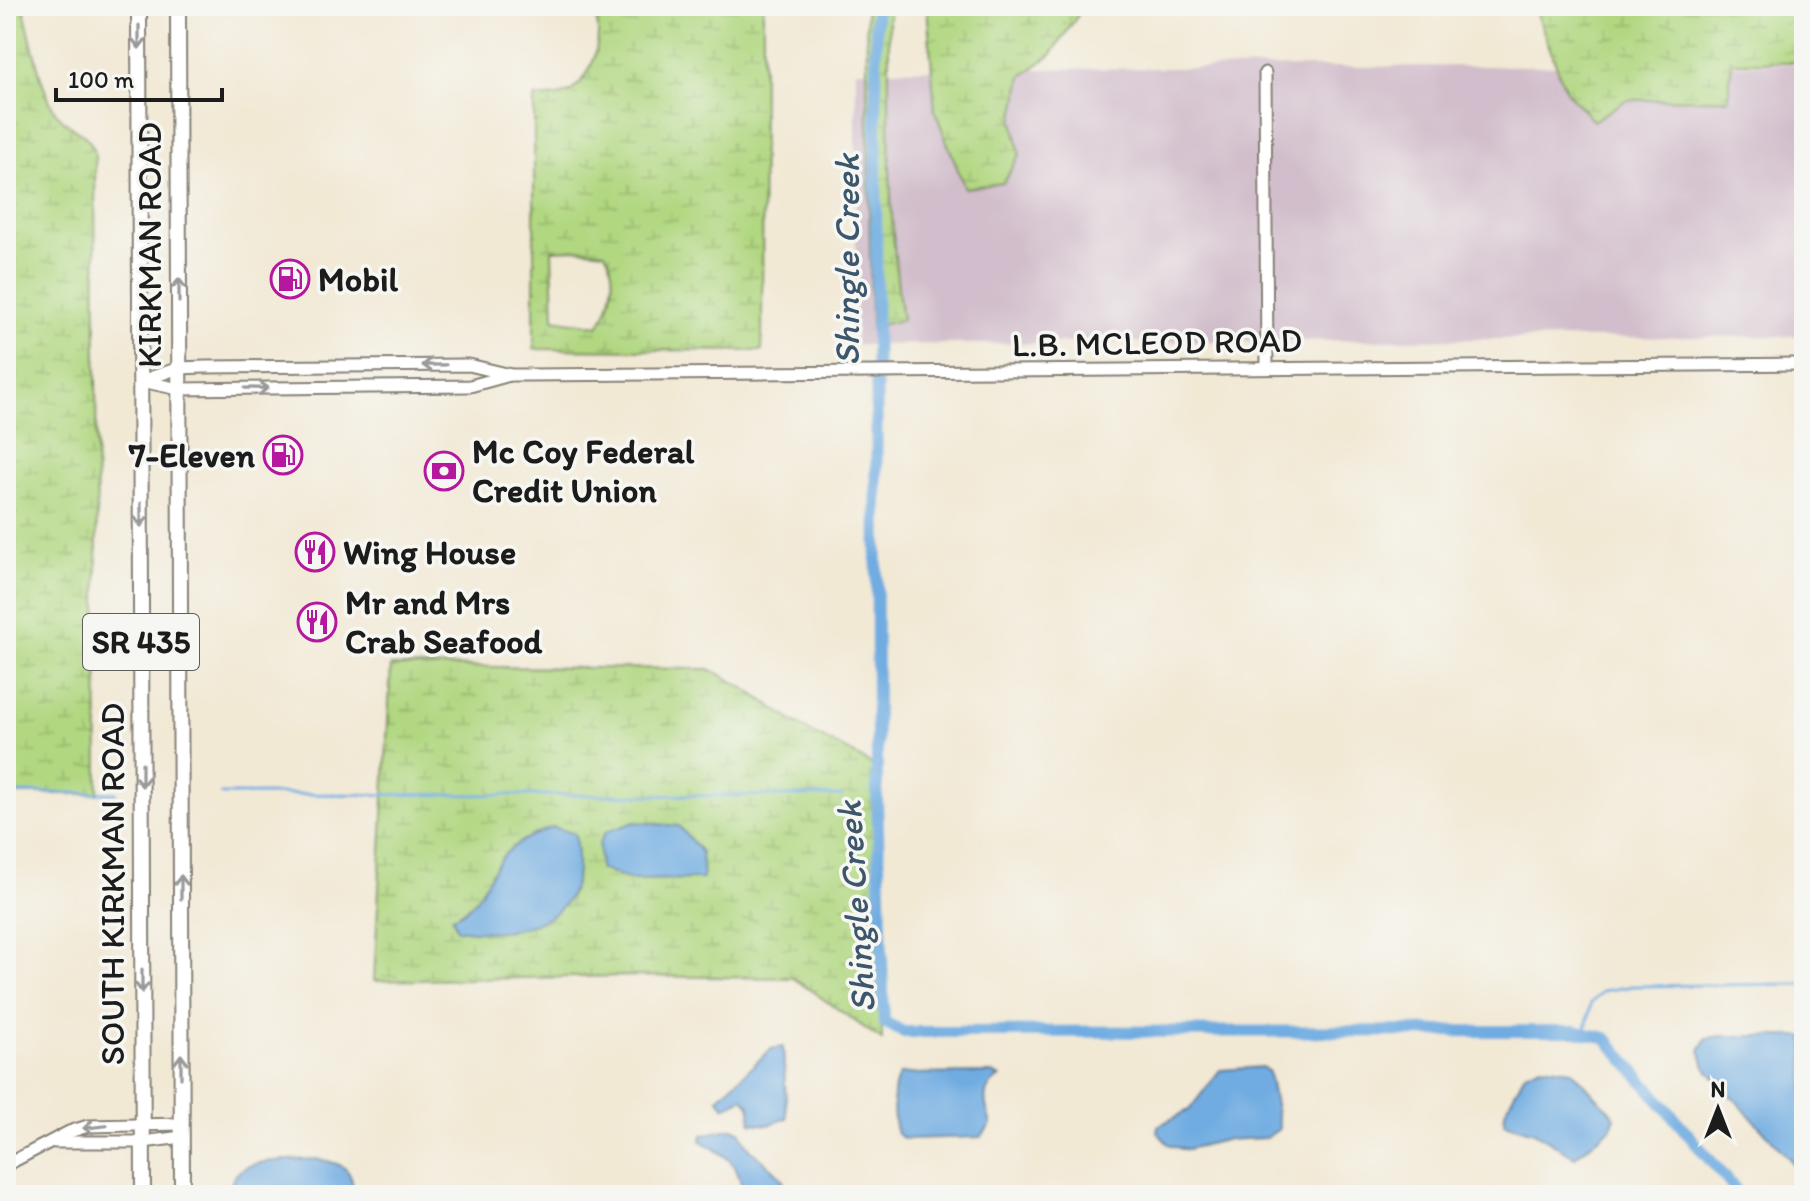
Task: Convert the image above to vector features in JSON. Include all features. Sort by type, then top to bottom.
[{"type":"main road","name":"KIRKMAN ROAD","points":[[139,6],[141,381]]},
{"type":"main road","name":"KIRKMAN ROAD","points":[[178,6],[179,389]]},
{"type":"main road","name":"SOUTH KIRKMAN ROAD","points":[[141,381],[143,1195]]},
{"type":"main road","name":"SOUTH KIRKMAN ROAD","points":[[179,389],[182,1195]]},
{"type":"street","points":[[1265,73],[1267,368]]},
{"type":"street","name":"L.B. MCLEOD ROAD","points":[[141,381],[179,368],[469,365],[511,375],[1804,364]]},
{"type":"street","name":"L.B. MCLEOD ROAD","points":[[141,381],[179,389],[470,386],[511,375]]},
{"type":"street","points":[[6,1165],[88,1126],[143,1124],[182,1131]]},
{"type":"street","points":[[51,1142],[143,1142],[182,1131]]},
{"type":"shaded area","points":[[1804,64],[1804,336],[856,345],[856,70]]},
{"type":"green space","points":[[6,6],[23,6],[41,78],[51,104],[62,120],[84,135],[95,153],[98,794],[6,794]]},
{"type":"green space","points":[[592,6],[763,6],[762,351],[534,349],[534,97],[562,95],[571,91],[587,74],[598,40]],"holes":[[[552,250],[605,252],[612,270],[612,289],[607,309],[598,326],[554,319]]]},
{"type":"green space","points":[[866,6],[889,6],[891,202],[902,320],[871,327]]},
{"type":"green space","points":[[927,6],[1084,6],[1051,55],[1022,76],[1013,121],[1020,154],[1003,183],[965,188],[935,111]]},
{"type":"green space","points":[[1534,6],[1804,6],[1804,62],[1732,62],[1728,99],[1626,100],[1593,121],[1566,91]]},
{"type":"green space","points":[[391,666],[709,669],[874,767],[882,1040],[793,978],[626,976],[374,981]]},
{"type":"water","points":[[635,822],[679,826],[701,852],[703,879],[630,880],[600,869],[599,844],[605,832]]},
{"type":"water","points":[[553,827],[575,834],[577,872],[572,891],[562,906],[532,925],[494,931],[457,929],[452,917],[475,900],[505,854],[524,840]]},
{"type":"water","points":[[1804,1036],[1804,1175],[1705,1067],[1700,1050],[1707,1038]]},
{"type":"water","points":[[783,1047],[787,1118],[769,1125],[751,1123],[750,1105],[743,1098],[725,1107],[718,1098],[771,1049]]},
{"type":"water","points":[[1541,1066],[1572,1070],[1615,1117],[1611,1128],[1575,1157],[1534,1132],[1504,1123],[1505,1111],[1525,1073]]},
{"type":"water","points":[[1262,1067],[1269,1072],[1279,1126],[1266,1138],[1225,1140],[1184,1150],[1168,1144],[1157,1132],[1158,1126],[1189,1110],[1220,1070]]},
{"type":"water","points":[[991,1073],[1000,1077],[986,1092],[991,1124],[981,1137],[905,1139],[897,1134],[893,1103],[900,1074]]},
{"type":"water","points":[[733,1128],[741,1132],[751,1150],[780,1177],[787,1195],[743,1195],[739,1175],[731,1162],[701,1141],[702,1135]]},
{"type":"water","points":[[319,1159],[341,1165],[349,1173],[353,1195],[230,1195],[238,1172],[249,1166],[278,1160]]},
{"type":"waterway","name":"Shingle Creek","points":[[876,6],[877,798],[884,1022],[903,1032],[1575,1031],[1606,1038],[1740,1195]]},
{"type":"waterway","points":[[6,793],[116,793]]},
{"type":"waterway","points":[[221,794],[842,796]]},
{"type":"waterway","points":[[1585,1034],[1591,1003],[1603,991],[1633,986],[1804,984]]},
{"type":"place","name":"Mobil","points":[[290,279]]},
{"type":"place","name":"7-Eleven","points":[[283,455]]},
{"type":"place","name":"Mc Coy Federal Credit Union","points":[[444,471]]},
{"type":"place","name":"Wing House","points":[[315,552]]},
{"type":"place","name":"Mr and Mrs Crab Seafood","points":[[317,622]]}]
